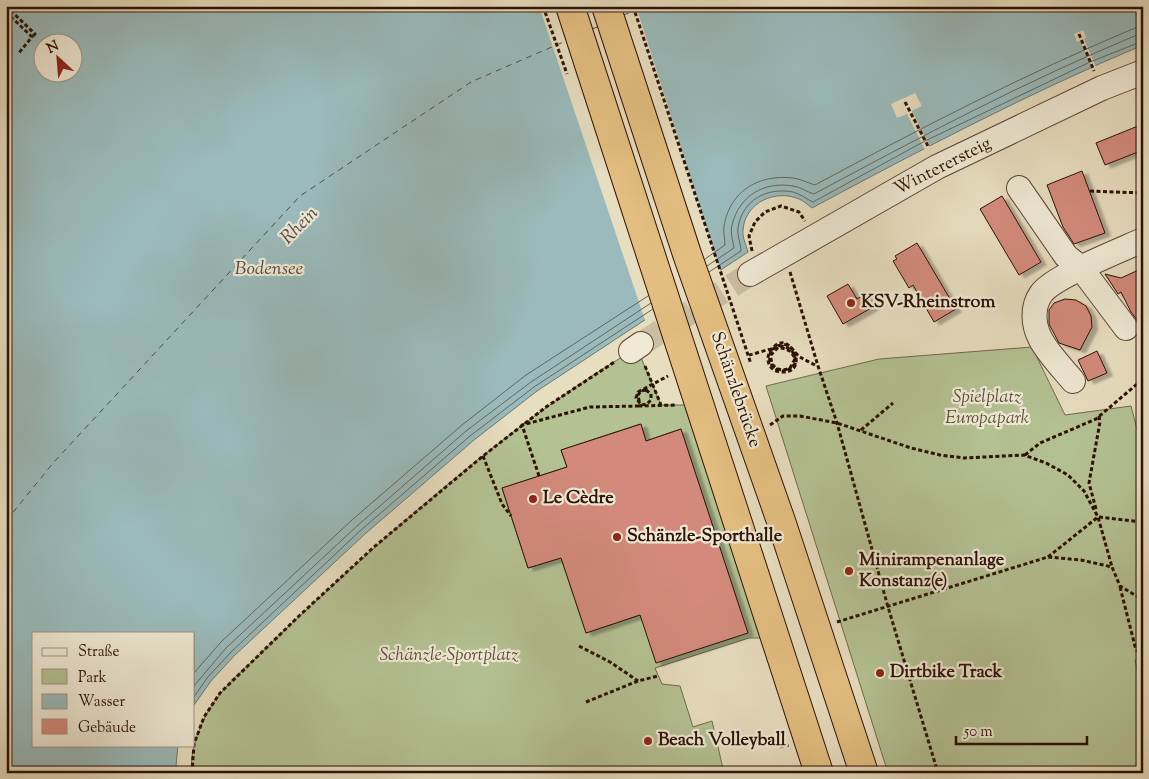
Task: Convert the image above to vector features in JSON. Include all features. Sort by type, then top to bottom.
[{"type":"main road","points":[[570,6],[819,773]]},
{"type":"main road","name":"Schänzlebrücke","points":[[606,6],[687,254],[781,521],[864,773]]},
{"type":"street","name":"Winterersteig","points":[[756,271],[938,167],[1102,88],[1143,72]]},
{"type":"street","points":[[1019,188],[1066,256],[1081,268],[1126,328]]},
{"type":"street","points":[[1073,381],[1040,338],[1035,323],[1034,306],[1042,292],[1053,283],[1143,240]]},
{"type":"path","points":[[6,6],[33,32]]},
{"type":"path","points":[[6,12],[32,37],[18,54]]},
{"type":"path","points":[[1080,34],[1102,88]]},
{"type":"path","points":[[905,102],[938,167]]},
{"type":"path","points":[[1090,192],[1143,193]]},
{"type":"path","points":[[756,271],[749,236],[755,222],[765,212],[781,206],[799,212],[814,237]]},
{"type":"path","points":[[784,254],[837,423],[888,607],[938,773]]},
{"type":"path","points":[[749,356],[764,352],[772,350],[779,348],[788,349],[793,353],[795,359],[790,368],[786,370],[773,366],[771,355],[772,352],[776,348],[779,346],[789,348],[794,353],[796,360],[788,371],[780,371],[772,367],[769,360],[771,351],[775,347],[778,345],[790,347],[795,353],[797,359],[793,368],[788,372],[775,371],[769,364],[768,355],[770,350],[774,347],[779,344],[785,344],[790,346],[797,355],[818,366]]},
{"type":"path","points":[[195,741],[204,717],[220,693],[299,616],[374,547],[522,425],[636,348],[661,405],[590,407],[522,425]]},
{"type":"path","points":[[640,406],[638,395],[641,391],[646,390],[650,394],[651,400],[648,404],[641,405],[636,398],[638,392],[670,375]]},
{"type":"path","points":[[1024,456],[1040,443],[1074,430],[1099,416],[1143,379]]},
{"type":"path","points":[[860,430],[893,403]]},
{"type":"path","points":[[764,426],[772,426],[783,416],[800,416],[837,423],[911,448],[940,455],[964,458],[1024,456],[1046,463],[1068,475],[1084,491],[1098,517]]},
{"type":"path","points":[[1099,416],[1100,422],[1089,483],[1112,568],[1120,586],[1136,650],[1143,654]]},
{"type":"path","points":[[522,425],[539,476]]},
{"type":"path","points":[[483,456],[502,504],[511,516]]},
{"type":"path","points":[[888,607],[1048,557],[1098,517],[1143,522]]},
{"type":"path","points":[[1048,557],[1081,560],[1112,568]]},
{"type":"path","points":[[1120,586],[1143,600]]},
{"type":"path","points":[[579,646],[610,662],[638,681]]},
{"type":"path","points":[[586,702],[638,681],[658,676]]},
{"type":"path","points":[[192,773],[194,746]]},
{"type":"green space","name":"Spielplatz Europapark","points":[[1032,347],[1065,415],[1131,406],[1143,452],[1143,653],[1135,660],[1143,696],[1143,773],[888,773],[766,386],[879,359]]},
{"type":"green space","name":"Schänzle-Sportplatz","points":[[637,348],[661,405],[686,405],[764,638],[749,638],[655,668],[662,684],[680,686],[693,727],[712,721],[724,773],[192,773],[191,763],[199,730],[215,701],[233,679],[402,523],[478,460],[556,400]],"holes":[[[640,424],[646,441],[681,429],[640,615],[586,633],[561,558],[528,568],[502,488],[567,467],[561,450]]]},
{"type":"water","name":"Bodensee","points":[[6,6],[1143,6],[1143,45],[1100,63],[975,123],[812,208],[799,199],[790,196],[772,197],[756,205],[749,212],[743,230],[748,252],[537,391],[474,440],[365,534],[234,656],[211,681],[195,704],[195,632],[32,632],[32,746],[178,746],[177,773],[6,773]]},
{"type":"pier","points":[[539,6],[636,6],[721,273],[646,323]]},
{"type":"pier","points":[[1083,30],[1086,37],[1084,39],[1096,67],[1092,69],[1080,41],[1077,42],[1074,34]]},
{"type":"pier","points":[[915,93],[922,106],[912,111],[930,147],[925,150],[907,114],[897,118],[891,104]]},
{"type":"building","points":[[1143,124],[1143,150],[1105,165],[1096,143]]},
{"type":"building","points":[[1082,171],[1105,233],[1074,244],[1063,227],[1047,185]]},
{"type":"building","points":[[1002,196],[1041,262],[1019,275],[980,209]]},
{"type":"building","points":[[917,243],[956,309],[934,322],[913,285],[909,288],[893,261],[897,259],[895,256]]},
{"type":"building","points":[[1143,268],[1143,336],[1137,320],[1121,292],[1118,294],[1105,274],[1121,278]]},
{"type":"building","name":"KSV-Rheinstrom","points":[[848,284],[857,299],[865,294],[873,307],[843,324],[827,296]]},
{"type":"building","points":[[1065,299],[1076,300],[1086,306],[1091,316],[1092,327],[1080,350],[1059,343],[1049,324],[1049,310],[1054,303]]},
{"type":"building","points":[[1097,351],[1107,373],[1088,381],[1078,360]]},
{"type":"building","name":"Schänzle-Sporthalle","points":[[641,424],[646,441],[681,429],[748,633],[656,663],[640,615],[586,633],[561,558],[528,568],[502,488],[567,467],[561,450]]},
{"type":"ferry route","points":[[624,15],[644,6]]},
{"type":"ferry route","points":[[592,29],[600,26]]},
{"type":"ferry route","points":[[6,521],[54,462],[300,196],[471,82],[568,40]]},
{"type":"tunnel","points":[[641,344],[750,274]]},
{"type":"place","name":"KSV-Rheinstrom","points":[[851,303]]},
{"type":"place","name":"Le Cèdre","points":[[533,499]]},
{"type":"place","name":"Schänzle-Sporthalle","points":[[617,537]]},
{"type":"place","name":"Minirampenanlage Konstanz(e)","points":[[849,571]]},
{"type":"place","name":"Dirtbike Track","points":[[880,673]]},
{"type":"place","name":"Beach Volleyball","points":[[648,741]]},
{"type":"water label","name":"Rhein","points":[[300,226]]}]
